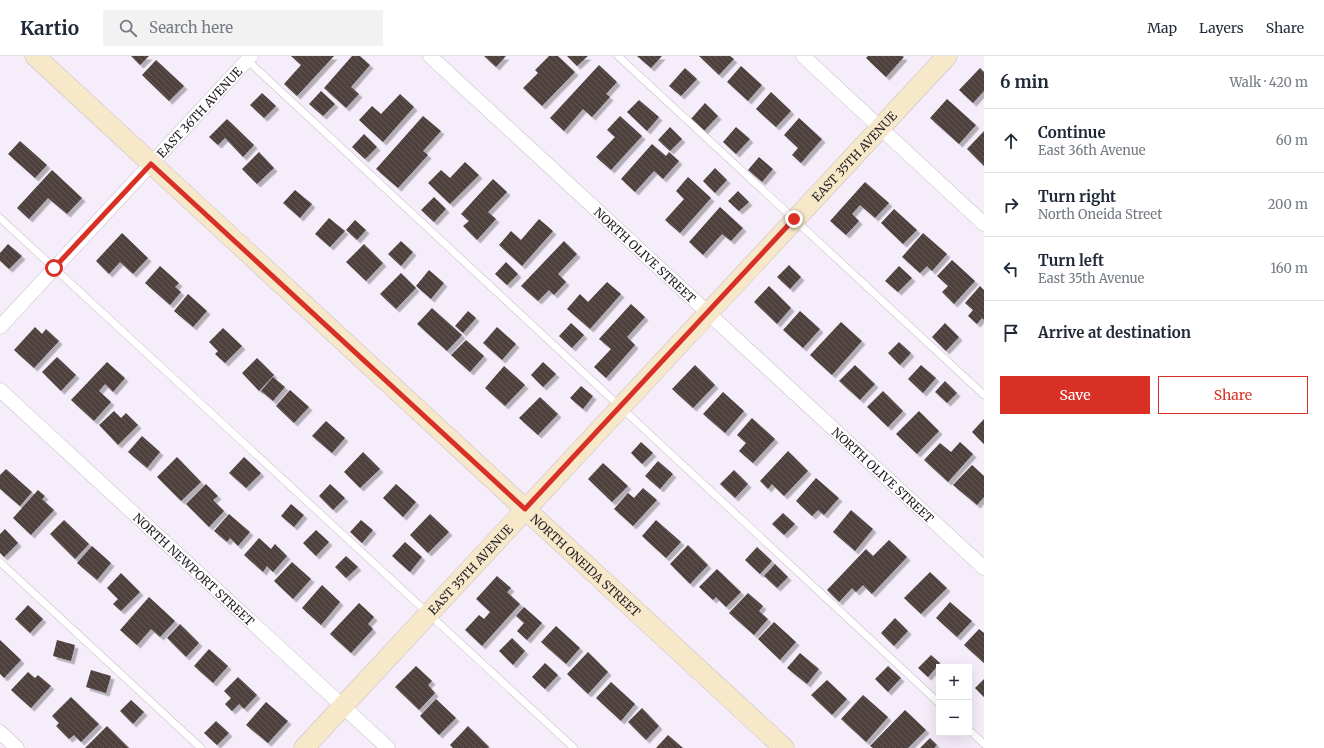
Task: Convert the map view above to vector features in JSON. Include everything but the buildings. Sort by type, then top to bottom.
[{"type":"street","name":"NORTH ONEIDA STREET","points":[[35,56],[784,748]]},
{"type":"street","name":"NORTH OLIVE STREET","points":[[430,56],[984,568]]},
{"type":"street","points":[[803,56],[984,224]]},
{"type":"street","name":"EAST 35TH AVENUE","points":[[304,748],[946,56]]},
{"type":"street","name":"EAST 36TH AVENUE","points":[[0,326],[151,164],[247,58]]},
{"type":"street","name":"NORTH NEWPORT STREET","points":[[0,390],[388,748]]},
{"type":"street","points":[[0,732],[17,748]]},
{"type":"lane","points":[[618,56],[984,395]]},
{"type":"lane","points":[[247,58],[619,408],[936,700]]},
{"type":"lane","points":[[0,218],[574,748]]},
{"type":"lane","points":[[0,562],[201,748]]},
{"type":"lane","points":[[972,733],[984,744]]},
{"type":"route","points":[[54,268],[151,164],[525,509],[794,219]]}]
